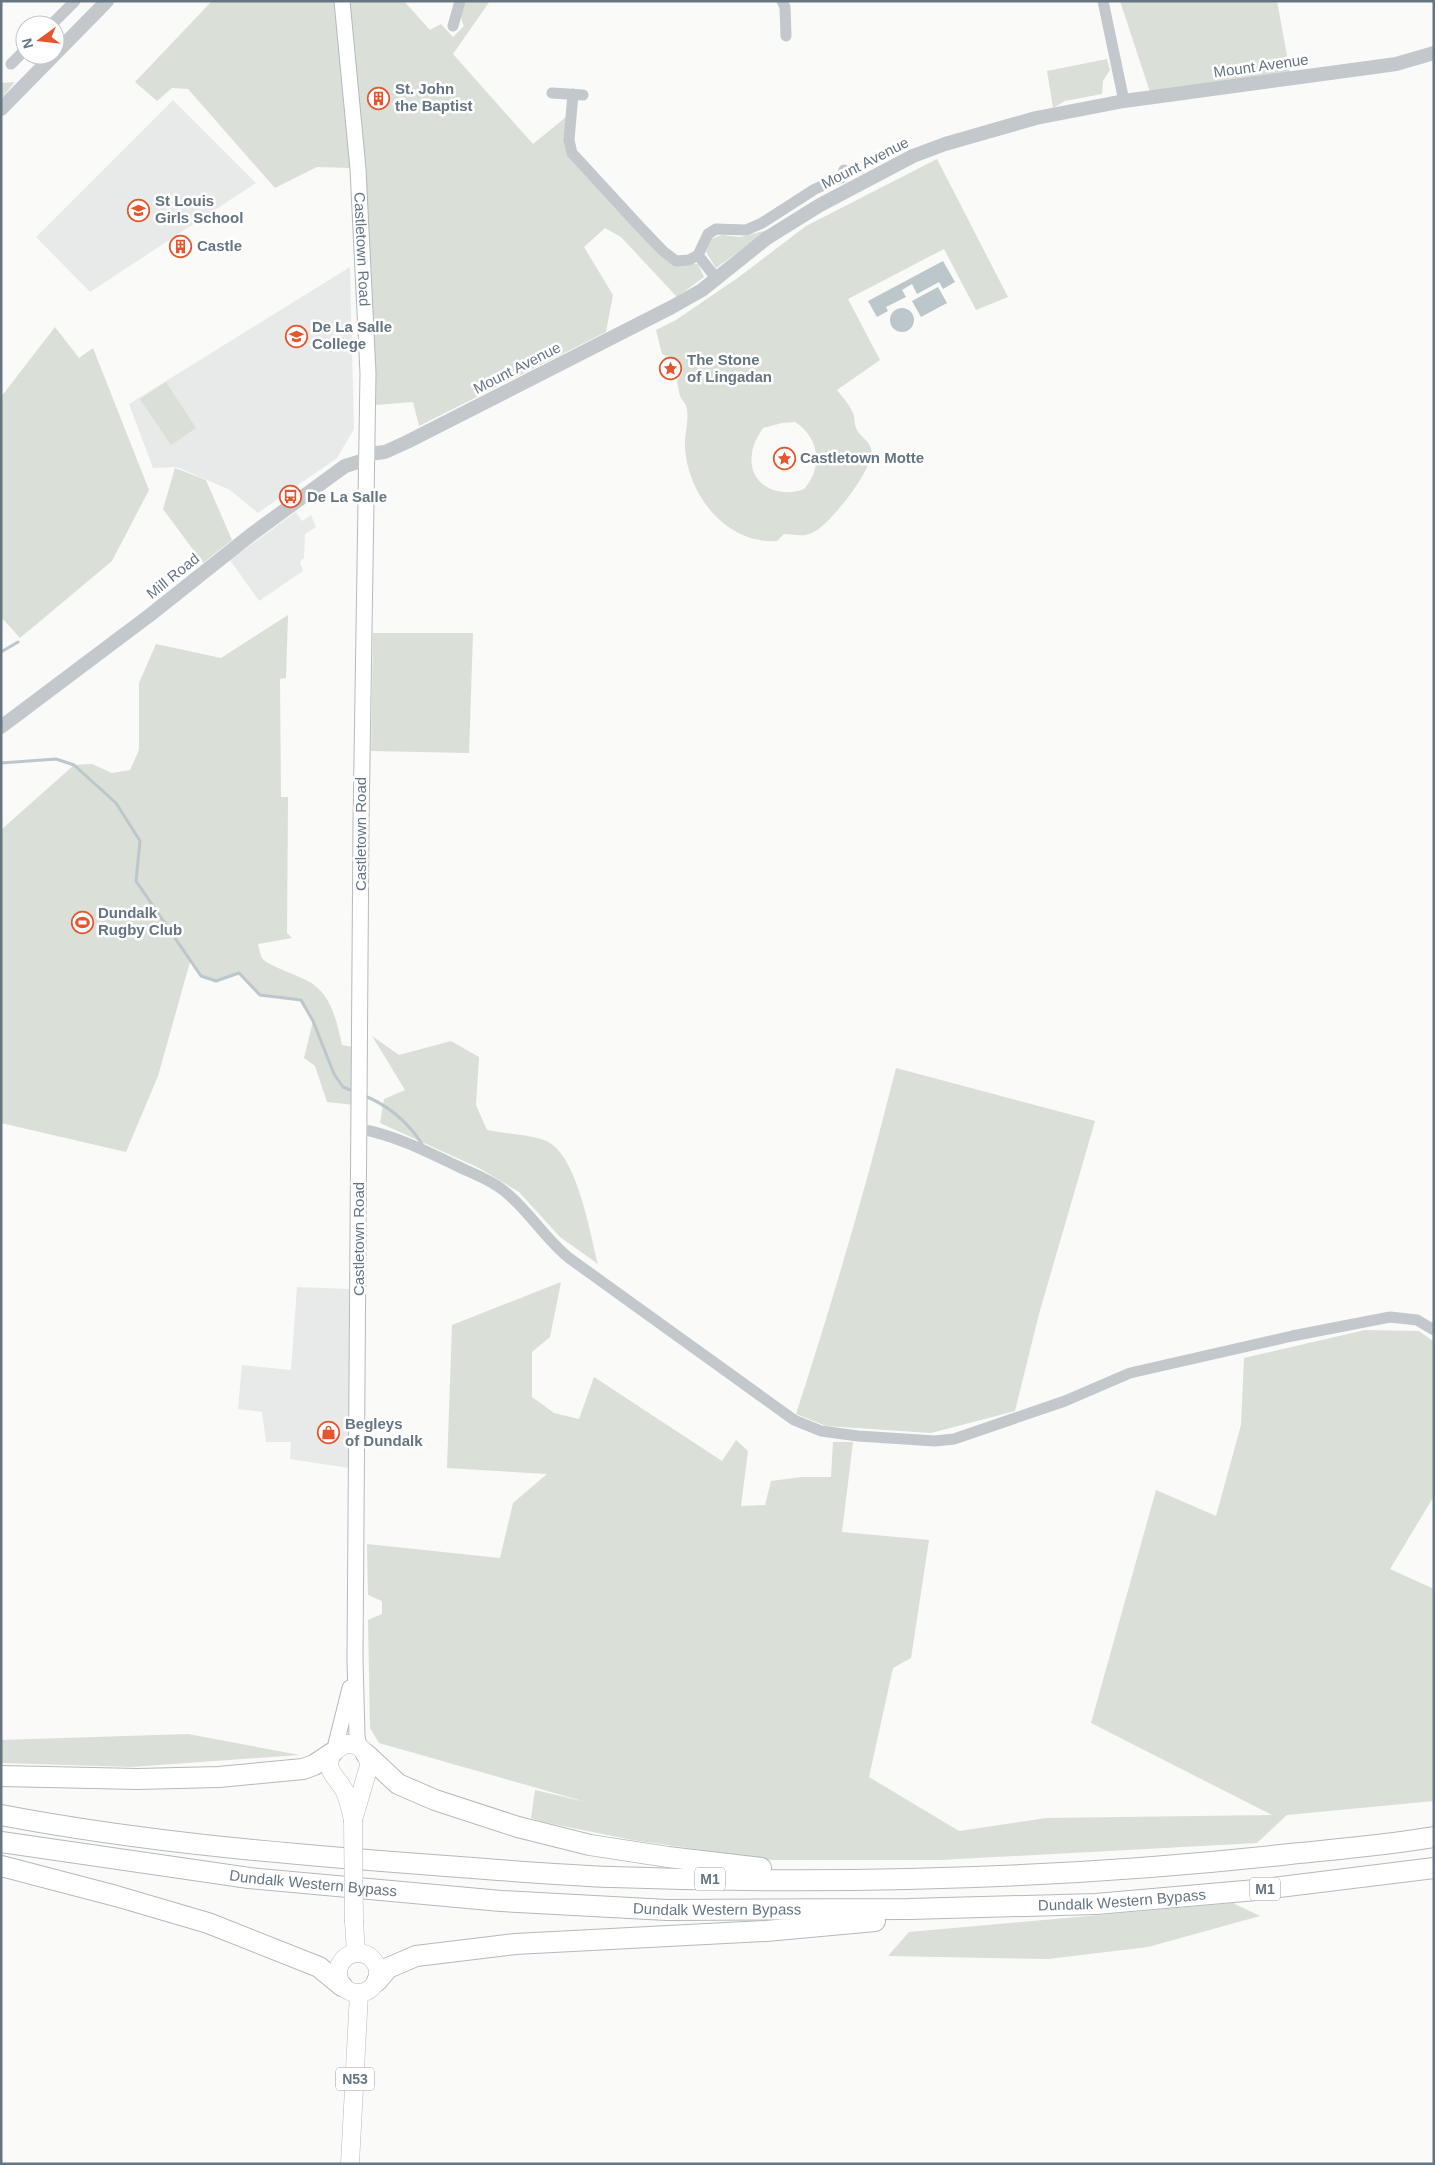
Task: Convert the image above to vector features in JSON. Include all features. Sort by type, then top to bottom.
[{"type":"highway","points":[[1,1776],[138,1779],[219,1777],[303,1769],[314,1765],[333,1750]]},
{"type":"highway","points":[[364,1758],[398,1784],[435,1800],[518,1827],[590,1845],[748,1867],[854,1871],[1094,1864],[1427,1838]]},
{"type":"highway","name":"Dundalk Western Bypass","points":[[1,1815],[139,1837],[236,1849],[609,1877],[804,1881],[876,1881],[1092,1872],[1213,1862],[1427,1838]]},
{"type":"highway","name":"Dundalk Western Bypass","points":[[1,1842],[248,1878],[589,1907],[781,1910],[1096,1904],[1256,1890],[1434,1868]]},
{"type":"highway","points":[[1,1866],[116,1896],[208,1923],[319,1966],[350,1990]]},
{"type":"highway","points":[[376,1981],[388,1968],[416,1956],[515,1944],[766,1931],[1096,1904]]},
{"type":"main road","name":"Castletown Road","points":[[342,1],[358,169],[368,373],[361,823],[355,1667],[357,1736],[364,1758]]},
{"type":"main road","name":"Castletown Road","points":[[333,1750],[355,1667]]},
{"type":"main road","points":[[353,1820],[345,1792],[328,1765],[333,1750],[345,1744],[364,1758]]},
{"type":"main road","points":[[336,1779],[351,1784],[358,1782],[364,1758]]},
{"type":"main road","points":[[350,1990],[370,1990],[378,1974],[374,1961],[369,1956],[356,1953],[353,1820],[364,1758]]},
{"type":"main road","name":"N53","points":[[350,2164],[350,1990],[337,1974],[340,1962],[344,1958],[356,1953]]},
{"type":"street","points":[[61,15],[75,1]]},
{"type":"street","points":[[65,43],[107,1]]},
{"type":"street","points":[[453,26],[460,1]]},
{"type":"street","points":[[782,1],[785,8],[786,36]]},
{"type":"street","points":[[1103,1],[1124,101]]},
{"type":"street","name":"Mount Avenue","points":[[368,456],[385,452],[672,307],[702,290],[795,219],[913,156],[989,130],[1124,101],[1396,64],[1434,53]]},
{"type":"street","points":[[11,64],[15,60]]},
{"type":"street","points":[[1,109],[43,65]]},
{"type":"street","points":[[552,93],[578,94],[569,140],[572,153],[663,251],[676,261],[689,260],[698,255],[708,234],[716,229],[734,232],[754,227],[815,189],[841,178],[844,170]]},
{"type":"street","points":[[698,255],[716,278]]},
{"type":"street","name":"Mill Road","points":[[3,724],[345,466],[368,456]]},
{"type":"street","points":[[360,1129],[406,1142],[486,1179],[502,1189],[517,1203],[554,1246],[569,1258],[794,1420],[821,1430],[858,1436],[914,1440],[954,1439],[1064,1401],[1130,1373],[1390,1317],[1417,1320],[1434,1330]]},
{"type":"shaded area","points":[[212,1],[334,1],[350,168],[317,167],[275,188],[188,89],[172,88],[157,101],[135,82]]},
{"type":"shaded area","points":[[348,1],[404,1],[430,30],[441,24],[453,37],[464,26],[461,13],[465,1],[490,1],[453,54],[533,144],[566,117],[565,145],[660,255],[675,264],[698,264],[704,277],[677,297],[621,237],[605,228],[584,247],[613,295],[606,332],[419,426],[413,402],[376,405],[367,202]]},
{"type":"shaded area","points":[[1120,1],[1277,1],[1290,72],[1150,92]]},
{"type":"shaded area","points":[[1107,59],[1110,70],[1103,81],[1102,94],[1065,101],[1053,108],[1047,71]]},
{"type":"shaded area","points":[[15,82],[1,99],[1,83]]},
{"type":"shaded area","name":"St Louis Girls School","points":[[173,100],[256,183],[90,292],[36,237]]},
{"type":"shaded area","points":[[937,159],[1008,297],[976,310],[944,249],[848,299],[880,360],[837,390],[851,409],[857,431],[870,446],[871,457],[850,494],[821,527],[806,535],[784,534],[777,541],[759,540],[742,534],[726,525],[702,499],[693,483],[685,448],[687,408],[680,396],[677,381],[683,372],[679,362],[662,354],[656,330],[676,320],[739,277],[806,226]],"holes":[[[795,422],[810,436],[816,454],[816,463],[810,481],[804,489],[794,492],[784,492],[766,487],[754,474],[752,464],[753,446],[763,428]]]},
{"type":"shaded area","points":[[768,230],[716,268],[706,252],[711,239],[722,235],[740,237]]},
{"type":"shaded area","points":[[943,261],[955,282],[943,289],[939,282],[917,294],[912,284],[902,290],[906,297],[886,307],[888,311],[877,317],[868,301]]},
{"type":"shaded area","name":"De La Salle College","points":[[350,267],[354,429],[337,458],[258,513],[230,490],[177,467],[153,468],[129,404]]},
{"type":"shaded area","points":[[938,287],[947,303],[921,317],[912,301]]},
{"type":"shaded area","points":[[902,308],[910,312],[914,320],[910,328],[902,332],[894,328],[890,320],[894,312]]},
{"type":"shaded area","points":[[55,327],[79,358],[93,348],[149,490],[112,561],[20,638],[1,617],[1,397]]},
{"type":"shaded area","points":[[166,382],[196,428],[171,445],[140,399]]},
{"type":"shaded area","points":[[175,468],[206,480],[232,540],[203,563],[163,509]]},
{"type":"shaded area","points":[[296,512],[302,521],[311,515],[316,527],[305,534],[304,558],[300,562],[303,571],[259,601],[230,560]]},
{"type":"shaded area","points":[[288,615],[286,678],[280,679],[281,797],[288,797],[287,933],[292,938],[258,944],[261,956],[265,961],[313,984],[330,1004],[342,1045],[353,1047],[354,1105],[327,1102],[315,1066],[304,1058],[313,1021],[301,1000],[260,995],[239,974],[217,980],[206,978],[190,962],[158,1076],[126,1152],[1,1123],[1,830],[74,765],[92,764],[112,773],[130,770],[139,750],[139,683],[156,644],[221,658]]},
{"type":"shaded area","points":[[373,633],[473,633],[469,753],[371,751]]},
{"type":"shaded area","points":[[372,1036],[399,1055],[451,1041],[479,1057],[476,1105],[487,1130],[537,1138],[555,1147],[565,1160],[580,1195],[598,1264],[560,1237],[519,1192],[479,1168],[380,1123],[384,1099],[405,1090]]},
{"type":"shaded area","points":[[896,1068],[1095,1121],[1039,1314],[1015,1411],[931,1433],[826,1426],[796,1414],[849,1242]]},
{"type":"shaded area","points":[[561,1282],[550,1337],[532,1352],[532,1397],[554,1413],[579,1419],[594,1377],[722,1461],[736,1440],[748,1451],[741,1506],[765,1505],[771,1481],[802,1477],[831,1477],[833,1442],[853,1442],[842,1532],[929,1540],[911,1658],[893,1668],[869,1777],[959,1831],[1046,1818],[1272,1815],[1091,1723],[1156,1490],[1216,1516],[1241,1425],[1244,1358],[1365,1330],[1419,1331],[1434,1342],[1434,1496],[1390,1569],[1434,1589],[1434,1801],[1287,1815],[1257,1843],[940,1860],[772,1860],[632,1840],[543,1822],[531,1818],[535,1790],[586,1802],[379,1743],[370,1728],[368,1620],[382,1614],[382,1601],[368,1595],[367,1544],[500,1558],[513,1503],[547,1474],[447,1468],[452,1325]]},
{"type":"shaded area","points":[[297,1287],[349,1289],[349,1468],[290,1459],[291,1442],[266,1442],[262,1412],[238,1409],[242,1365],[291,1370]]},
{"type":"shaded area","points":[[188,1734],[300,1755],[131,1767],[1,1763],[1,1740]]},
{"type":"shaded area","points":[[1233,1903],[1260,1916],[1148,1947],[1048,1959],[888,1956],[909,1932]]},
{"type":"waterway","points":[[1,652],[18,642]]},
{"type":"waterway","points":[[1,763],[56,759],[74,765],[116,803],[140,841],[136,881],[201,976],[216,981],[239,973],[260,995],[301,1000],[313,1021],[334,1074],[343,1087],[355,1092]]},
{"type":"waterway","points":[[363,1095],[396,1115],[410,1128],[422,1144]]},
{"type":"place","name":"St. John the Baptist","points":[[379,98]]},
{"type":"place","name":"St Louis Girls School","points":[[139,210]]},
{"type":"place","name":"Castle","points":[[181,246]]},
{"type":"place","name":"De La Salle College","points":[[296,336]]},
{"type":"place","name":"The Stone of Lingadan","points":[[671,369]]},
{"type":"place","name":"Castletown Motte","points":[[784,458]]},
{"type":"place","name":"De La Salle","points":[[291,497]]},
{"type":"place","name":"Dundalk Rugby Club","points":[[82,922]]},
{"type":"place","name":"Begleys of Dundalk","points":[[329,1433]]}]
